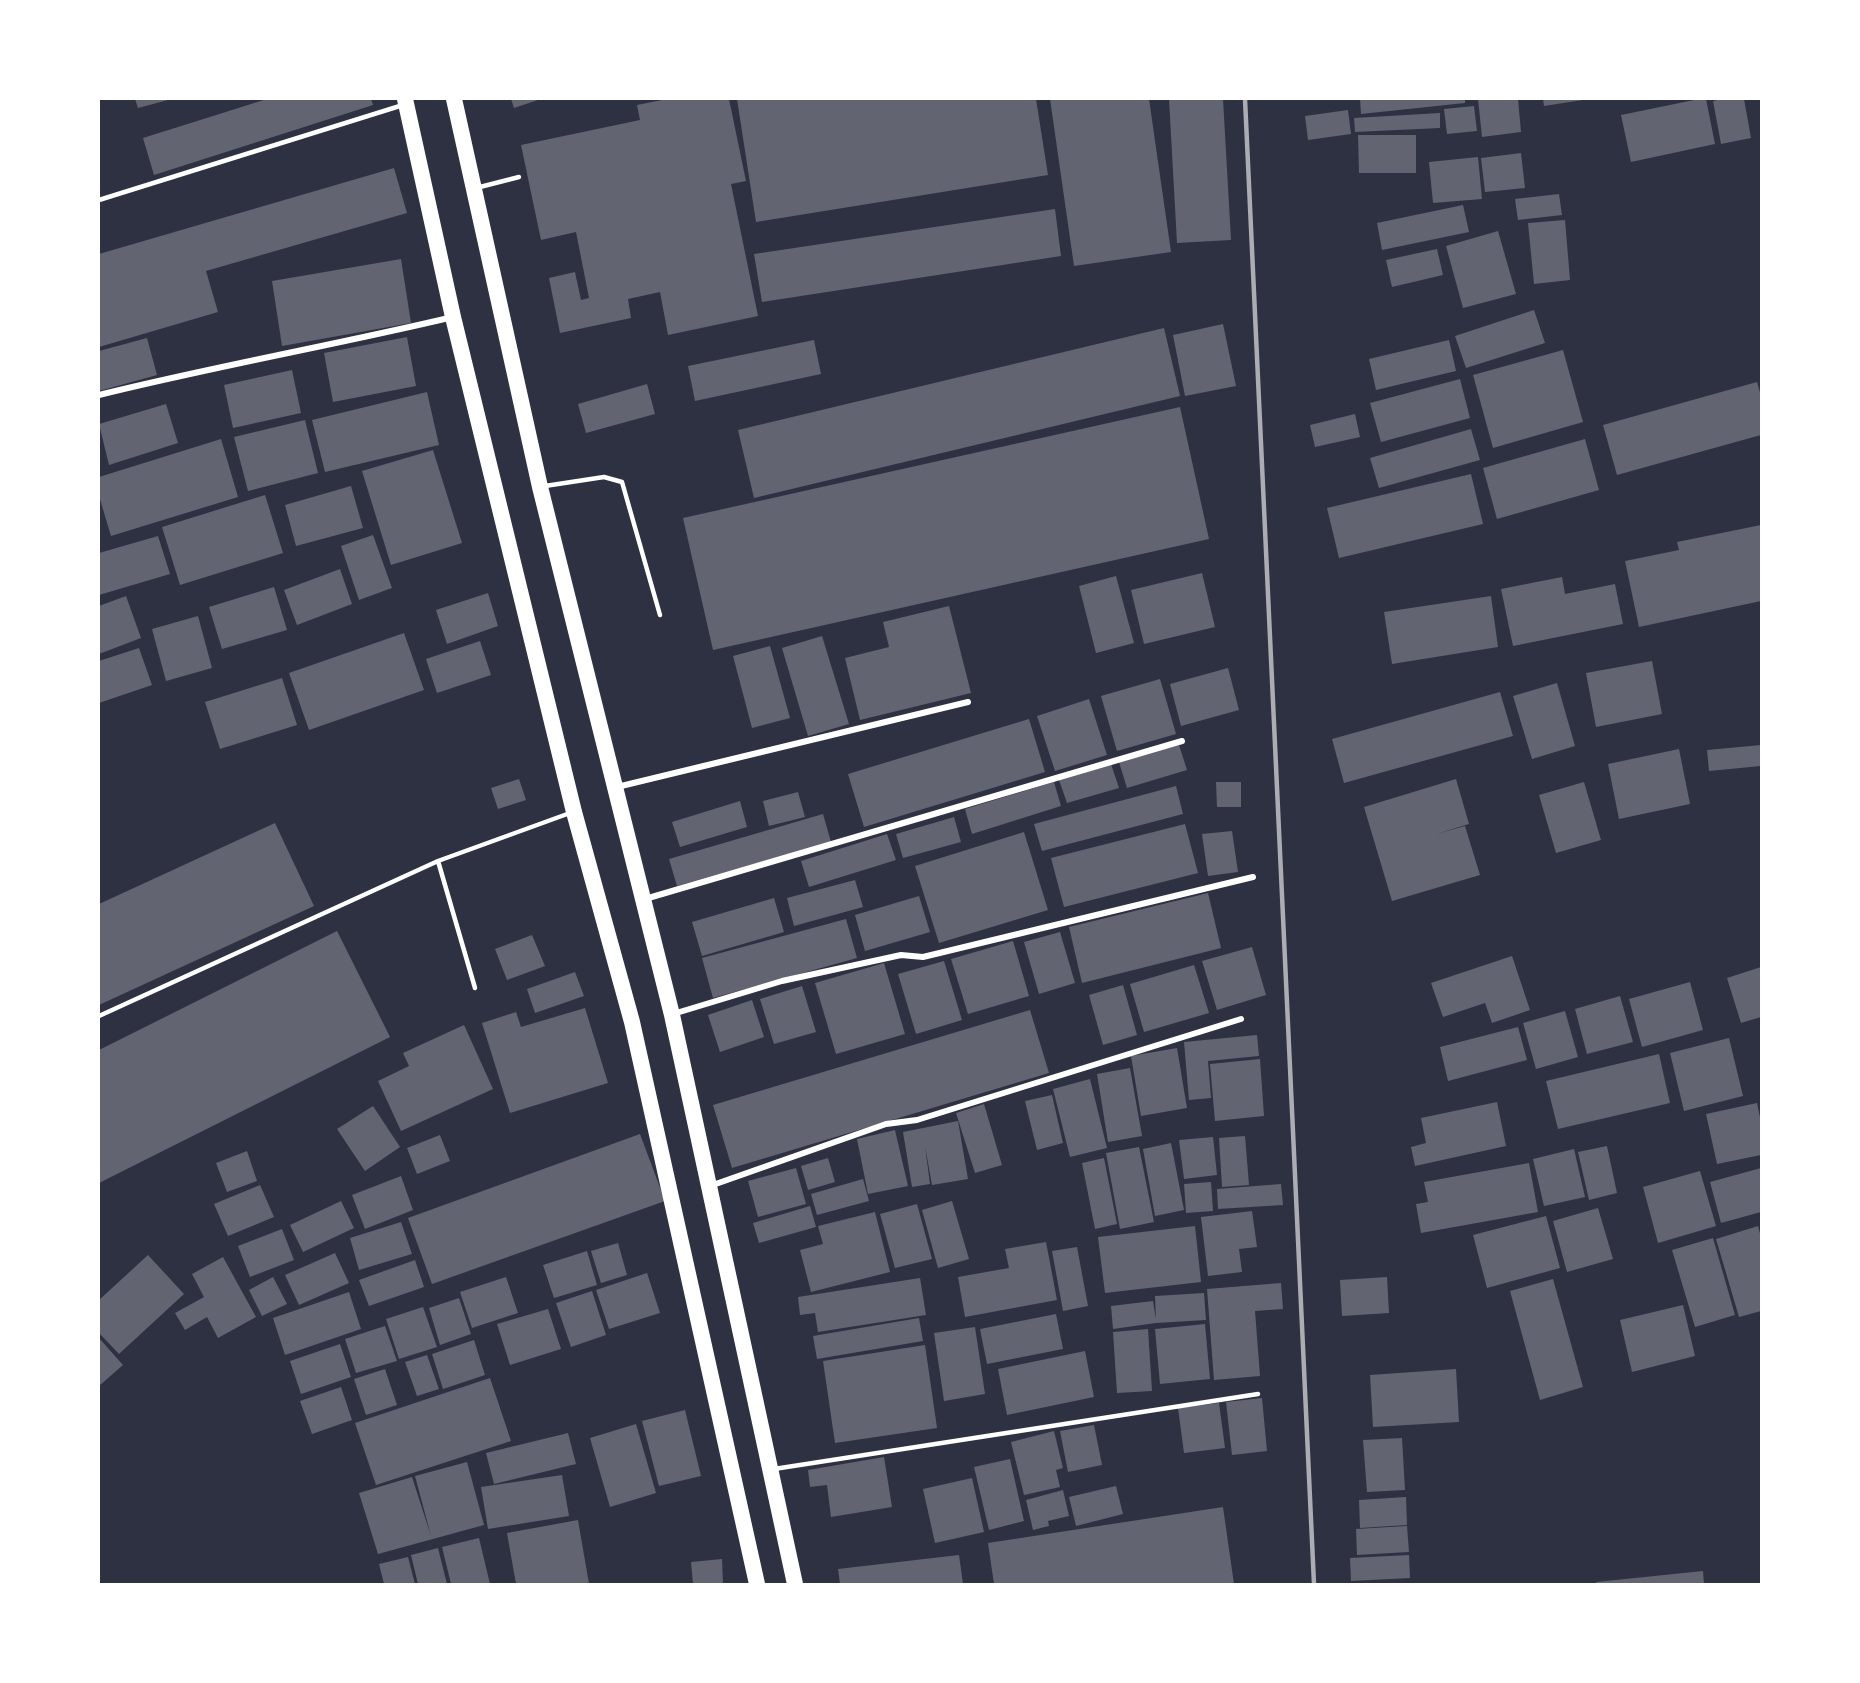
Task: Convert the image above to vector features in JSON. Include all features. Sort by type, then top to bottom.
[{"type":"highway","points":[[454,99],[540,487],[613,788],[672,1015],[795,1584]]},
{"type":"highway","points":[[405,102],[453,317],[574,812],[632,1022],[757,1584]]},
{"type":"street","points":[[99,395],[199,370],[348,342],[453,317]]},
{"type":"street","points":[[613,788],[968,702]]},
{"type":"street","points":[[642,900],[1182,741]]},
{"type":"street","points":[[672,1015],[782,981],[902,955],[923,957],[1253,877]]},
{"type":"street","points":[[709,1187],[886,1124],[917,1120],[1241,1019]]},
{"type":"lane","points":[[99,200],[405,102]]},
{"type":"lane","points":[[473,189],[519,177]]},
{"type":"lane","points":[[540,487],[603,477],[622,482],[660,615]]},
{"type":"lane","points":[[99,1016],[438,861],[574,812]]},
{"type":"lane","points":[[438,861],[475,988]]},
{"type":"lane","points":[[770,1469],[1258,1394]]},
{"type":"building","points":[[135,99],[168,99],[168,100],[138,108]]},
{"type":"building","points":[[267,99],[371,99],[373,105],[154,175],[143,138]]},
{"type":"building","points":[[511,99],[541,99],[514,108]]},
{"type":"building","points":[[667,99],[729,99],[746,181],[731,184],[758,316],[668,335],[660,292],[628,299],[631,318],[560,333],[549,278],[575,272],[581,300],[589,298],[576,232],[541,240],[521,145],[640,120],[637,105]]},
{"type":"building","points":[[737,99],[1036,99],[1048,175],[756,222]]},
{"type":"building","points":[[1050,99],[1149,99],[1171,252],[1074,266]]},
{"type":"building","points":[[1169,99],[1223,99],[1231,240],[1177,243]]},
{"type":"building","points":[[1360,99],[1465,99],[1465,103],[1361,114]]},
{"type":"building","points":[[1478,99],[1518,99],[1521,132],[1482,137]]},
{"type":"building","points":[[1543,99],[1582,99],[1583,100],[1544,106]]},
{"type":"building","points":[[1706,99],[1715,144],[1631,162],[1621,115]]},
{"type":"building","points":[[1744,99],[1751,138],[1721,144],[1713,101]]},
{"type":"building","points":[[1474,106],[1477,131],[1447,134],[1444,109]]},
{"type":"building","points":[[1348,110],[1351,134],[1308,140],[1305,116]]},
{"type":"building","points":[[1440,113],[1440,128],[1355,132],[1354,118]]},
{"type":"building","points":[[1358,135],[1416,135],[1416,173],[1359,173]]},
{"type":"building","points":[[1521,153],[1525,188],[1485,192],[1481,158]]},
{"type":"building","points":[[1478,157],[1482,199],[1433,203],[1429,162]]},
{"type":"building","points":[[394,168],[407,213],[206,271],[218,312],[99,347],[99,254]]},
{"type":"building","points":[[1559,194],[1562,215],[1518,220],[1515,199]]},
{"type":"building","points":[[1463,205],[1469,232],[1382,250],[1377,223]]},
{"type":"building","points":[[1055,209],[1061,256],[762,302],[754,254]]},
{"type":"building","points":[[1565,220],[1570,280],[1534,284],[1528,223]]},
{"type":"building","points":[[1498,231],[1516,294],[1463,308],[1446,246]]},
{"type":"building","points":[[1437,249],[1443,275],[1392,287],[1386,260]]},
{"type":"building","points":[[401,259],[411,323],[282,346],[272,281]]},
{"type":"building","points":[[1534,310],[1545,343],[1466,368],[1455,336]]},
{"type":"building","points":[[1223,324],[1236,386],[1185,396],[1173,335]]},
{"type":"building","points":[[1164,328],[1180,396],[754,498],[738,430]]},
{"type":"building","points":[[407,337],[416,386],[333,402],[324,353]]},
{"type":"building","points":[[147,338],[157,375],[99,391],[99,351]]},
{"type":"building","points":[[814,340],[821,374],[695,401],[688,366]]},
{"type":"building","points":[[1449,340],[1456,371],[1376,390],[1369,359]]},
{"type":"building","points":[[1563,350],[1583,422],[1493,448],[1473,375]]},
{"type":"building","points":[[292,370],[301,413],[233,428],[224,385]]},
{"type":"building","points":[[1460,379],[1470,418],[1381,442],[1370,403]]},
{"type":"building","points":[[1757,382],[1761,396],[1761,435],[1617,475],[1603,425]]},
{"type":"building","points":[[647,384],[655,414],[586,433],[578,404]]},
{"type":"building","points":[[427,392],[439,445],[325,472],[312,420]]},
{"type":"building","points":[[166,404],[178,443],[109,465],[99,424]]},
{"type":"building","points":[[1180,407],[1209,539],[713,650],[683,518]]},
{"type":"building","points":[[1355,414],[1360,437],[1315,447],[1310,425]]},
{"type":"building","points":[[305,420],[318,473],[248,491],[234,437]]},
{"type":"building","points":[[1471,429],[1480,460],[1379,488],[1370,458]]},
{"type":"building","points":[[221,439],[238,497],[111,536],[99,496],[99,477]]},
{"type":"building","points":[[1585,439],[1599,490],[1497,519],[1483,468]]},
{"type":"building","points":[[433,450],[462,543],[391,565],[362,471]]},
{"type":"building","points":[[1471,474],[1483,524],[1339,558],[1327,508]]},
{"type":"building","points":[[351,486],[363,528],[296,546],[285,505]]},
{"type":"building","points":[[265,495],[283,553],[180,585],[162,527]]},
{"type":"building","points":[[1761,525],[1761,601],[1639,627],[1625,561],[1679,550],[1677,542]]},
{"type":"building","points":[[373,535],[392,588],[359,600],[341,546]]},
{"type":"building","points":[[158,536],[170,574],[99,595],[99,553]]},
{"type":"building","points":[[340,569],[352,604],[297,625],[284,590]]},
{"type":"building","points":[[1202,573],[1215,627],[1144,644],[1131,590]]},
{"type":"building","points":[[1116,576],[1134,643],[1096,653],[1079,586]]},
{"type":"building","points":[[1562,577],[1565,594],[1615,584],[1623,624],[1513,646],[1501,589]]},
{"type":"building","points":[[274,587],[287,630],[222,649],[209,607]]},
{"type":"building","points":[[488,593],[498,626],[447,644],[436,610]]},
{"type":"building","points":[[126,596],[141,638],[99,654],[99,606]]},
{"type":"building","points":[[1491,596],[1498,647],[1392,664],[1384,612]]},
{"type":"building","points":[[949,606],[971,693],[860,720],[845,658],[889,647],[883,622]]},
{"type":"building","points":[[198,616],[212,668],[166,681],[152,629]]},
{"type":"building","points":[[404,633],[424,690],[309,730],[289,673]]},
{"type":"building","points":[[822,636],[849,724],[808,736],[782,648]]},
{"type":"building","points":[[480,641],[491,675],[437,693],[426,659]]},
{"type":"building","points":[[770,646],[790,718],[752,728],[733,656]]},
{"type":"building","points":[[139,648],[152,685],[99,703],[99,661]]},
{"type":"building","points":[[1652,661],[1662,714],[1596,727],[1586,673]]},
{"type":"building","points":[[1228,668],[1239,710],[1181,726],[1170,684]]},
{"type":"building","points":[[282,678],[297,725],[220,749],[205,702]]},
{"type":"building","points":[[1160,679],[1176,734],[1117,751],[1101,696]]},
{"type":"building","points":[[1557,683],[1575,746],[1532,759],[1513,696]]},
{"type":"building","points":[[1500,692],[1513,736],[1344,783],[1332,739]]},
{"type":"building","points":[[1089,699],[1107,755],[1055,771],[1037,716]]},
{"type":"building","points":[[1029,719],[1045,772],[864,827],[848,774]]},
{"type":"building","points":[[1179,745],[1187,770],[1127,788],[1119,762]]},
{"type":"building","points":[[1761,745],[1761,766],[1709,771],[1707,750]]},
{"type":"building","points":[[1679,749],[1690,804],[1619,819],[1608,764]]},
{"type":"building","points":[[1111,764],[1119,788],[1067,803],[1059,780]]},
{"type":"building","points":[[519,779],[526,800],[498,809],[491,788]]},
{"type":"building","points":[[1456,779],[1469,824],[1436,834],[1465,826],[1480,875],[1392,901],[1364,807]]},
{"type":"building","points":[[1054,782],[1061,806],[972,834],[965,809]]},
{"type":"building","points":[[1216,782],[1241,782],[1241,807],[1217,807]]},
{"type":"building","points":[[1584,782],[1601,840],[1556,853],[1539,795]]},
{"type":"building","points":[[1176,786],[1183,814],[1042,851],[1034,824]]},
{"type":"building","points":[[798,792],[805,817],[769,826],[763,801]]},
{"type":"building","points":[[740,801],[747,827],[680,847],[672,822]]},
{"type":"building","points":[[823,814],[831,842],[677,886],[669,859]]},
{"type":"building","points":[[954,817],[961,842],[903,858],[896,834]]},
{"type":"building","points":[[275,823],[314,906],[99,1005],[99,904]]},
{"type":"building","points":[[1185,824],[1198,873],[1064,907],[1051,858]]},
{"type":"building","points":[[1232,831],[1238,872],[1208,876],[1202,834]]},
{"type":"building","points":[[1024,832],[1048,910],[939,943],[915,866]]},
{"type":"building","points":[[887,834],[896,860],[809,887],[801,861]]},
{"type":"building","points":[[855,880],[863,907],[794,926],[787,898]]},
{"type":"building","points":[[1208,893],[1221,948],[1082,983],[1069,927]]},
{"type":"building","points":[[919,896],[930,932],[865,951],[855,915]]},
{"type":"building","points":[[774,898],[784,932],[702,956],[692,922]]},
{"type":"building","points":[[846,919],[857,958],[713,998],[702,958]]},
{"type":"building","points":[[337,931],[390,1037],[99,1183],[99,1050]]},
{"type":"building","points":[[1060,932],[1075,983],[1039,994],[1024,942]]},
{"type":"building","points":[[532,935],[545,966],[507,980],[495,949]]},
{"type":"building","points":[[1013,941],[1029,996],[968,1014],[951,959]]},
{"type":"building","points":[[1252,947],[1266,995],[1217,1010],[1202,961]]},
{"type":"building","points":[[1512,956],[1530,1010],[1492,1023],[1485,1003],[1443,1017],[1431,983]]},
{"type":"building","points":[[944,961],[962,1020],[916,1034],[898,974]]},
{"type":"building","points":[[884,963],[905,1034],[836,1054],[815,983]]},
{"type":"building","points":[[1194,965],[1209,1013],[1144,1032],[1130,984]]},
{"type":"building","points":[[1761,967],[1761,1017],[1741,1023],[1727,978]]},
{"type":"building","points":[[575,972],[584,996],[535,1013],[527,989]]},
{"type":"building","points":[[1690,982],[1703,1030],[1642,1047],[1629,999]]},
{"type":"building","points":[[1123,985],[1137,1035],[1103,1045],[1089,995]]},
{"type":"building","points":[[802,986],[816,1032],[774,1044],[760,999]]},
{"type":"building","points":[[1620,996],[1633,1042],[1587,1054],[1575,1009]]},
{"type":"building","points":[[752,1000],[764,1037],[720,1052],[708,1015]]},
{"type":"building","points":[[585,1008],[608,1083],[510,1113],[482,1023],[516,1012],[521,1027]]},
{"type":"building","points":[[1030,1010],[1049,1073],[732,1168],[713,1105]]},
{"type":"building","points":[[1565,1011],[1578,1057],[1536,1069],[1523,1023]]},
{"type":"building","points":[[464,1025],[493,1089],[401,1131],[378,1081],[409,1066],[403,1053]]},
{"type":"building","points":[[1518,1027],[1527,1060],[1448,1081],[1440,1047]]},
{"type":"building","points":[[1257,1035],[1259,1056],[1208,1061],[1211,1098],[1189,1100],[1184,1042]]},
{"type":"building","points":[[1729,1038],[1743,1096],[1684,1111],[1670,1053]]},
{"type":"building","points":[[1177,1048],[1187,1108],[1141,1116],[1131,1056]]},
{"type":"building","points":[[1659,1054],[1670,1103],[1558,1129],[1546,1081]]},
{"type":"building","points":[[1260,1059],[1264,1116],[1215,1121],[1210,1064]]},
{"type":"building","points":[[1130,1068],[1142,1136],[1108,1142],[1097,1074]]},
{"type":"building","points":[[1090,1079],[1107,1148],[1070,1157],[1053,1089]]},
{"type":"building","points":[[1052,1095],[1063,1143],[1037,1150],[1025,1101]]},
{"type":"building","points":[[1497,1102],[1506,1146],[1415,1166],[1411,1147],[1426,1143],[1421,1118]]},
{"type":"building","points":[[1757,1103],[1761,1122],[1761,1155],[1717,1164],[1706,1114]]},
{"type":"building","points":[[984,1104],[1002,1165],[975,1173],[956,1113]]},
{"type":"building","points":[[373,1106],[400,1147],[365,1171],[337,1129]]},
{"type":"building","points":[[958,1121],[968,1179],[932,1185],[925,1146],[930,1184],[912,1187],[903,1132]]},
{"type":"building","points":[[895,1130],[908,1186],[868,1194],[857,1139]]},
{"type":"building","points":[[640,1134],[665,1201],[432,1284],[408,1218]]},
{"type":"building","points":[[440,1135],[450,1161],[417,1174],[407,1148]]},
{"type":"building","points":[[1245,1136],[1249,1185],[1222,1187],[1219,1138]]},
{"type":"building","points":[[1213,1137],[1217,1175],[1184,1179],[1179,1140]]},
{"type":"building","points":[[1171,1143],[1184,1210],[1155,1216],[1143,1149]]},
{"type":"building","points":[[1607,1146],[1617,1193],[1589,1200],[1578,1152]]},
{"type":"building","points":[[1139,1147],[1154,1222],[1120,1229],[1106,1153]]},
{"type":"building","points":[[1574,1149],[1585,1197],[1544,1206],[1533,1159]]},
{"type":"building","points":[[247,1151],[257,1181],[227,1192],[216,1163]]},
{"type":"building","points":[[828,1158],[835,1182],[808,1190],[801,1166]]},
{"type":"building","points":[[1104,1158],[1117,1224],[1095,1229],[1082,1163]]},
{"type":"building","points":[[1529,1163],[1538,1212],[1421,1233],[1416,1204],[1428,1202],[1424,1182]]},
{"type":"building","points":[[796,1168],[806,1204],[758,1217],[748,1181]]},
{"type":"building","points":[[1761,1168],[1761,1212],[1721,1223],[1710,1182]]},
{"type":"building","points":[[1700,1171],[1716,1226],[1658,1243],[1643,1187]]},
{"type":"building","points":[[401,1176],[413,1210],[365,1229],[352,1195]]},
{"type":"building","points":[[863,1179],[869,1201],[817,1215],[811,1194]]},
{"type":"building","points":[[1211,1182],[1213,1211],[1186,1213],[1184,1184]]},
{"type":"building","points":[[1281,1184],[1283,1205],[1218,1209],[1217,1189]]},
{"type":"building","points":[[260,1185],[274,1217],[228,1236],[214,1204]]},
{"type":"building","points":[[341,1201],[354,1228],[303,1252],[290,1225]]},
{"type":"building","points":[[952,1201],[969,1259],[938,1268],[922,1210]]},
{"type":"building","points":[[917,1204],[932,1259],[895,1268],[880,1214]]},
{"type":"building","points":[[810,1206],[816,1227],[759,1243],[753,1223]]},
{"type":"building","points":[[1598,1208],[1613,1259],[1567,1272],[1553,1221]]},
{"type":"building","points":[[1252,1211],[1257,1247],[1239,1249],[1242,1272],[1208,1276],[1201,1217]]},
{"type":"building","points":[[875,1212],[890,1272],[811,1292],[800,1250],[823,1244],[818,1226]]},
{"type":"building","points":[[1546,1216],[1560,1268],[1487,1288],[1473,1235]]},
{"type":"building","points":[[401,1222],[412,1254],[359,1270],[350,1238]]},
{"type":"building","points":[[1195,1226],[1201,1282],[1105,1293],[1098,1237]]},
{"type":"building","points":[[1758,1226],[1761,1237],[1761,1311],[1739,1317],[1716,1239]]},
{"type":"building","points":[[282,1229],[294,1260],[250,1277],[238,1246]]},
{"type":"building","points":[[1713,1238],[1735,1315],[1695,1327],[1672,1250]]},
{"type":"building","points":[[1046,1242],[1057,1300],[965,1317],[958,1277],[1009,1268],[1005,1249]]},
{"type":"building","points":[[618,1243],[627,1275],[601,1283],[591,1251]]},
{"type":"building","points":[[1077,1247],[1088,1306],[1063,1311],[1052,1251]]},
{"type":"building","points":[[587,1251],[597,1285],[554,1298],[543,1265]]},
{"type":"building","points":[[335,1253],[349,1283],[299,1305],[285,1275]]},
{"type":"building","points":[[148,1255],[184,1294],[119,1354],[99,1333],[99,1300]]},
{"type":"building","points":[[223,1257],[256,1317],[218,1338],[207,1317],[185,1330],[175,1313],[204,1297],[192,1274]]},
{"type":"building","points":[[415,1260],[424,1287],[369,1306],[359,1280]]},
{"type":"building","points":[[647,1273],[660,1313],[609,1329],[596,1290]]},
{"type":"building","points":[[273,1277],[287,1304],[262,1316],[249,1290]]},
{"type":"building","points":[[506,1277],[518,1313],[472,1328],[460,1292]]},
{"type":"building","points":[[1387,1277],[1389,1313],[1342,1316],[1340,1280]]},
{"type":"building","points":[[920,1278],[926,1315],[818,1332],[815,1313],[800,1315],[798,1297]]},
{"type":"building","points":[[1553,1279],[1583,1387],[1540,1400],[1510,1291]]},
{"type":"building","points":[[1281,1283],[1283,1309],[1255,1311],[1260,1376],[1214,1380],[1207,1289]]},
{"type":"building","points":[[592,1291],[606,1335],[571,1347],[556,1303]]},
{"type":"building","points":[[349,1292],[361,1329],[285,1355],[273,1318]]},
{"type":"building","points":[[1204,1293],[1206,1320],[1156,1323],[1113,1329],[1111,1306],[1153,1301],[1156,1319],[1155,1296]]},
{"type":"building","points":[[459,1298],[471,1334],[440,1345],[429,1308]]},
{"type":"building","points":[[1683,1305],[1695,1356],[1632,1372],[1620,1320]]},
{"type":"building","points":[[423,1307],[437,1347],[399,1359],[386,1319]]},
{"type":"building","points":[[548,1309],[561,1349],[510,1365],[497,1324]]},
{"type":"building","points":[[1056,1314],[1063,1349],[987,1364],[980,1329]]},
{"type":"building","points":[[919,1318],[923,1341],[817,1359],[813,1336]]},
{"type":"building","points":[[1205,1324],[1210,1379],[1160,1384],[1155,1329]]},
{"type":"building","points":[[385,1326],[397,1361],[356,1373],[345,1339]]},
{"type":"building","points":[[975,1327],[985,1394],[944,1401],[934,1333]]},
{"type":"building","points":[[1148,1329],[1152,1391],[1117,1393],[1113,1332]]},
{"type":"building","points":[[99,1338],[123,1365],[99,1386]]},
{"type":"building","points":[[474,1340],[485,1375],[443,1389],[432,1354]]},
{"type":"building","points":[[340,1344],[351,1377],[301,1394],[290,1361]]},
{"type":"building","points":[[925,1345],[937,1428],[835,1443],[823,1361]]},
{"type":"building","points":[[1085,1351],[1094,1397],[1007,1415],[998,1369]]},
{"type":"building","points":[[427,1355],[439,1389],[417,1396],[405,1362]]},
{"type":"building","points":[[385,1369],[397,1405],[366,1415],[354,1379]]},
{"type":"building","points":[[1456,1369],[1459,1422],[1373,1427],[1370,1375]]},
{"type":"building","points":[[490,1378],[511,1441],[376,1485],[355,1423]]},
{"type":"building","points":[[341,1387],[352,1420],[312,1434],[300,1401]]},
{"type":"building","points":[[1262,1398],[1267,1451],[1232,1455],[1226,1402]]},
{"type":"building","points":[[1219,1403],[1225,1448],[1184,1453],[1178,1408]]},
{"type":"building","points":[[685,1410],[701,1476],[659,1486],[642,1421]]},
{"type":"building","points":[[636,1424],[656,1493],[610,1507],[590,1438]]},
{"type":"building","points":[[1094,1425],[1102,1465],[1068,1472],[1060,1431]]},
{"type":"building","points":[[1054,1431],[1063,1468],[1056,1470],[1060,1487],[1024,1495],[1011,1442]]},
{"type":"building","points":[[568,1433],[576,1464],[494,1484],[486,1453]]},
{"type":"building","points":[[1402,1438],[1405,1490],[1367,1492],[1363,1440]]},
{"type":"building","points":[[884,1457],[892,1507],[831,1517],[827,1485],[810,1487],[808,1470]]},
{"type":"building","points":[[1010,1459],[1024,1521],[989,1530],[974,1467]]},
{"type":"building","points":[[467,1462],[484,1525],[378,1554],[359,1493],[412,1477],[431,1536],[415,1476]]},
{"type":"building","points":[[562,1475],[569,1516],[488,1529],[481,1487]]},
{"type":"building","points":[[972,1478],[984,1532],[935,1543],[923,1489]]},
{"type":"building","points":[[1116,1486],[1123,1514],[1076,1526],[1069,1497]]},
{"type":"building","points":[[1063,1490],[1069,1516],[1048,1521],[1049,1526],[1033,1530],[1026,1500]]},
{"type":"building","points":[[1406,1497],[1407,1525],[1360,1528],[1359,1500]]},
{"type":"building","points":[[1223,1507],[1234,1584],[994,1584],[988,1543]]},
{"type":"building","points":[[578,1520],[589,1584],[516,1584],[507,1533]]},
{"type":"building","points":[[1407,1526],[1409,1552],[1357,1555],[1356,1529]]},
{"type":"building","points":[[479,1538],[490,1584],[451,1584],[442,1547]]},
{"type":"building","points":[[438,1548],[447,1584],[418,1584],[411,1555]]},
{"type":"building","points":[[959,1555],[963,1584],[840,1584],[838,1569]]},
{"type":"building","points":[[1409,1555],[1410,1578],[1351,1581],[1350,1558]]},
{"type":"building","points":[[408,1557],[415,1584],[384,1584],[379,1564]]},
{"type":"building","points":[[722,1559],[723,1584],[693,1584],[691,1562]]},
{"type":"building","points":[[1703,1571],[1704,1584],[1596,1584],[1596,1582]]},
{"type":"railway","points":[[1245,99],[1314,1584]]}]
